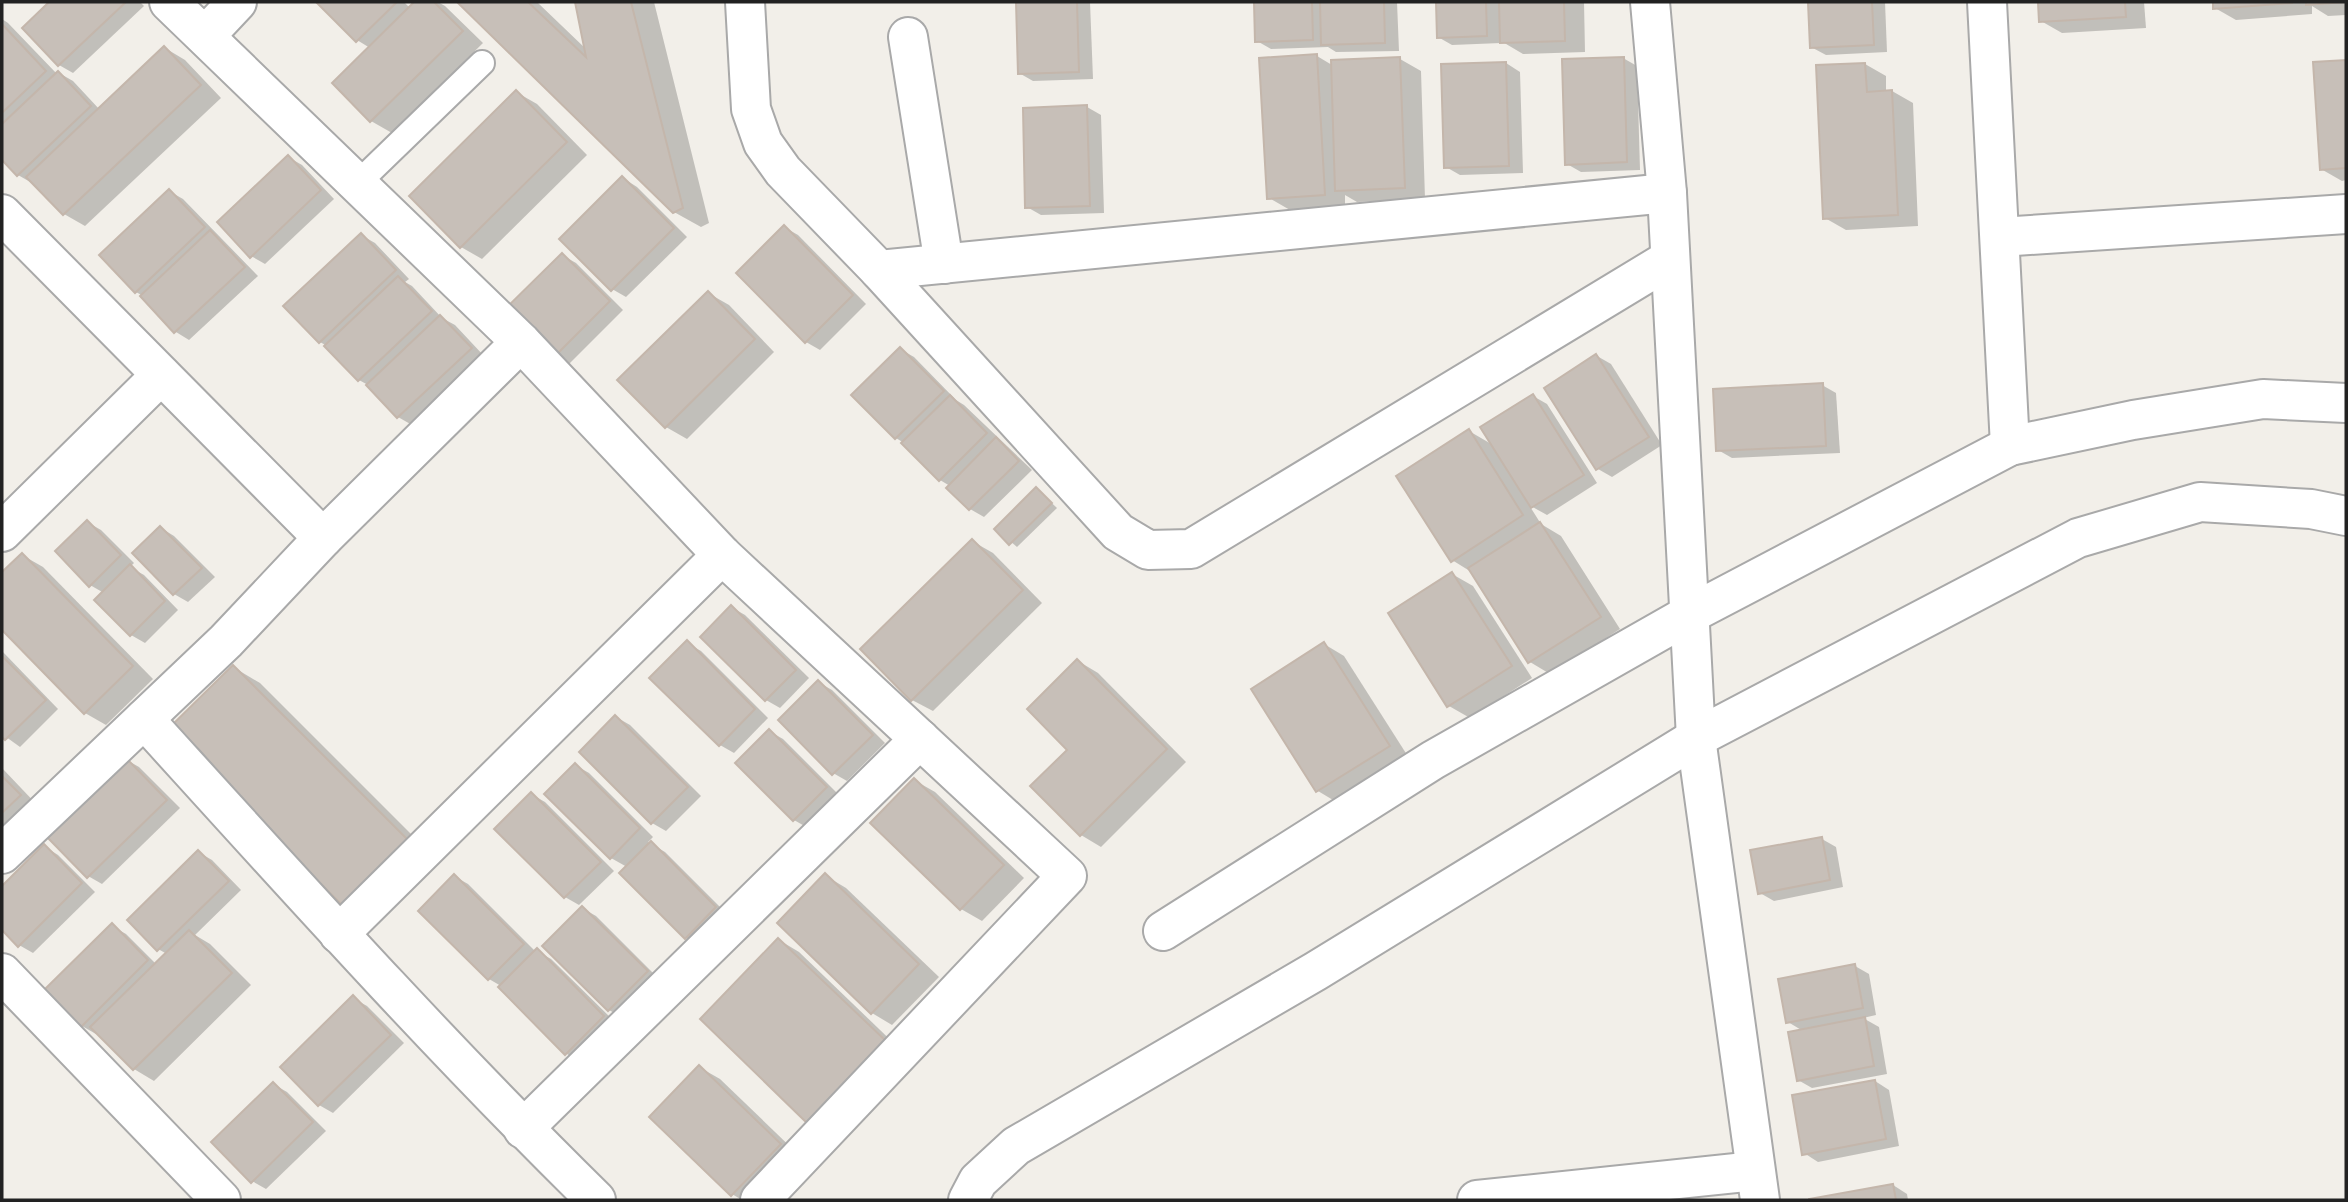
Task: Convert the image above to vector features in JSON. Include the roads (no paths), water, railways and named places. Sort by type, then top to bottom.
[{"type":"street","points":[[169,2],[520,342],[722,555],[1067,876],[760,1200]]},
{"type":"street","points":[[206,35],[237,2]]},
{"type":"street","points":[[745,2],[751,109],[763,143],[783,171],[879,270],[1118,532],[1148,550],[1191,549],[1670,259]]},
{"type":"street","points":[[1476,1200],[1757,1185],[1696,738],[1667,193],[1650,2]]},
{"type":"street","points":[[1987,2],[2010,446]]},
{"type":"street","points":[[908,37],[944,264]]},
{"type":"street","points":[[879,270],[1667,193]]},
{"type":"street","points":[[2,214],[323,538]]},
{"type":"street","points":[[2000,237],[2346,214]]},
{"type":"street","points":[[2,854],[226,640],[323,538],[520,342]]},
{"type":"street","points":[[2,532],[161,375]]},
{"type":"street","points":[[1163,931],[1433,760],[1690,614],[2010,446],[2133,420],[2263,399],[2346,403]]},
{"type":"street","points":[[968,1200],[978,1181],[1016,1146],[1316,971],[1696,738],[2078,538],[2200,502],[2311,509],[2346,516]]},
{"type":"street","points":[[339,934],[722,555]]},
{"type":"street","points":[[144,719],[339,934],[523,1129],[596,1200]]},
{"type":"street","points":[[523,1129],[920,739]]},
{"type":"street","points":[[2,973],[221,1200]]},
{"type":"lane","points":[[358,183],[482,64]]}]
